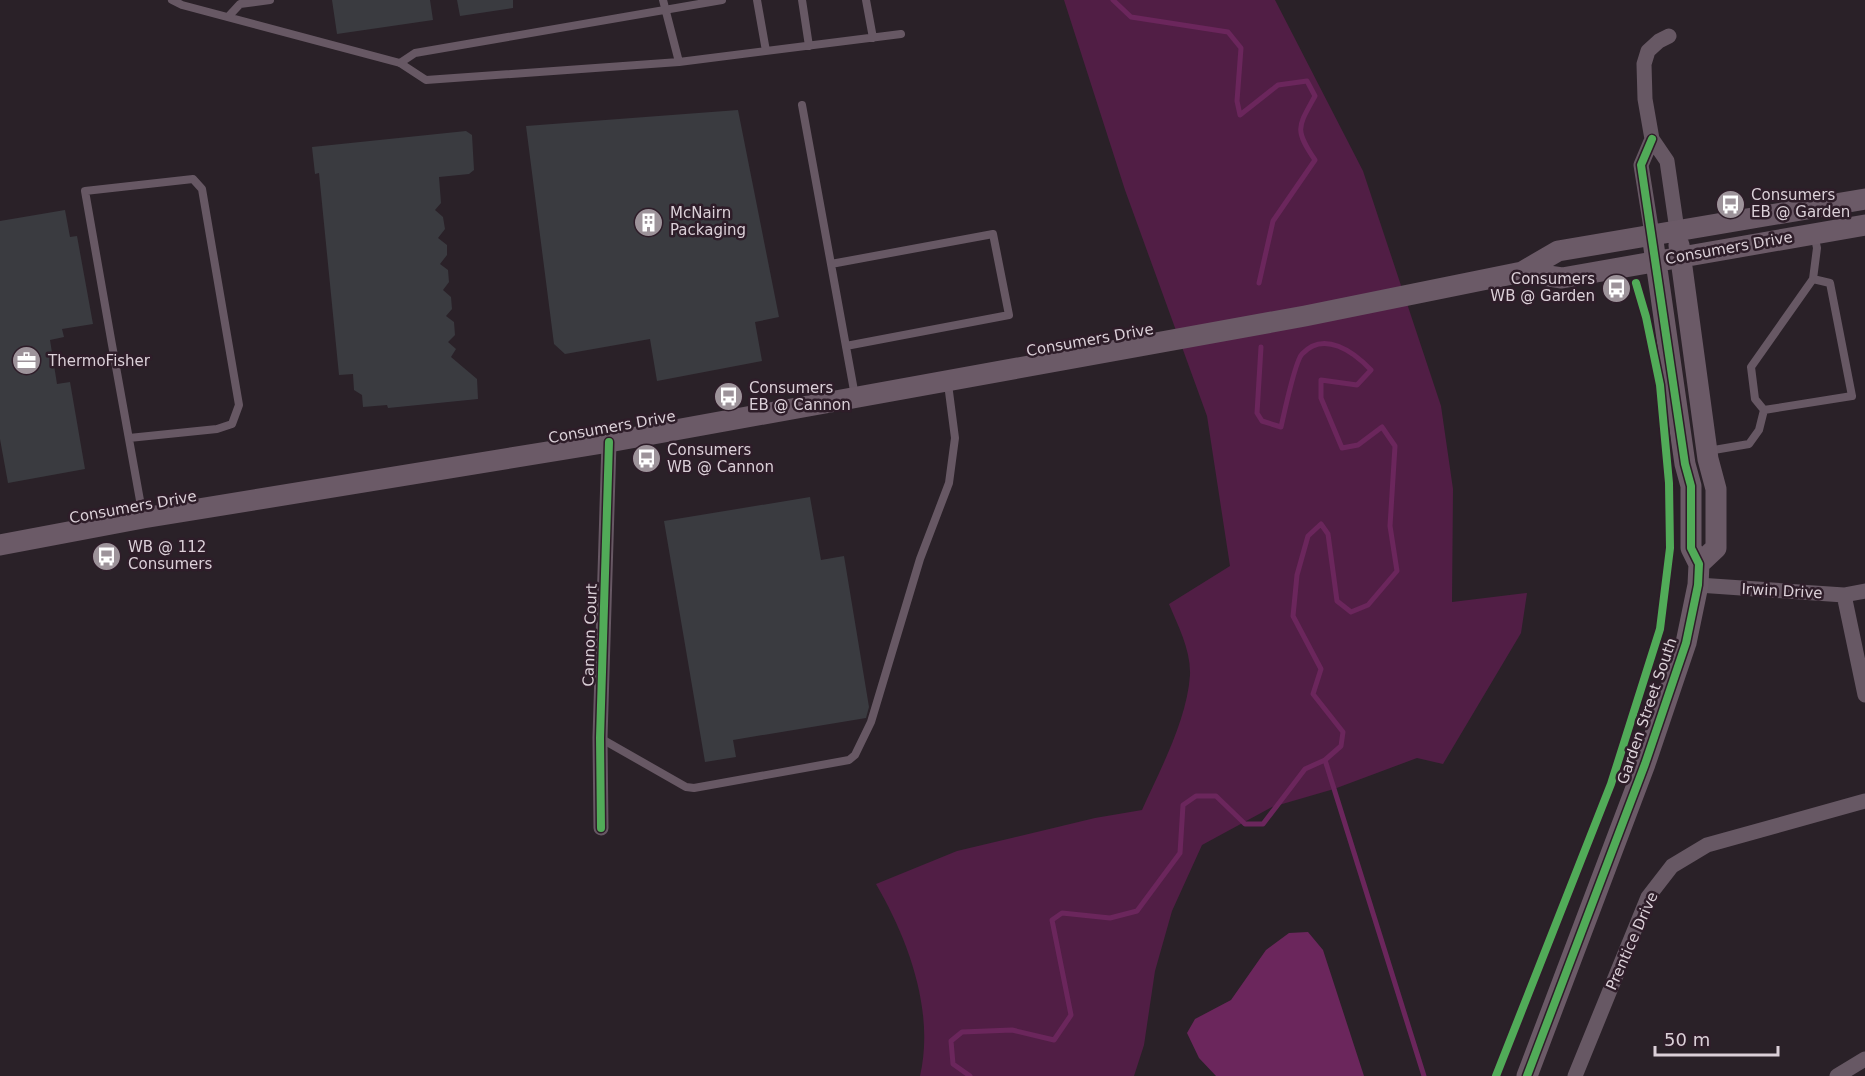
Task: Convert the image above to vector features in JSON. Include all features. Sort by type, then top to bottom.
[{"type":"main road","name":"Consumers Drive","points":[[0,545],[143,518],[609,442],[1228,328],[1305,316],[1522,272],[1558,251],[1865,199]]},
{"type":"main road","name":"Consumers Drive","points":[[1522,272],[1562,278],[1814,232],[1865,225]]},
{"type":"main road","name":"Garden Street South","points":[[1527,1076],[1672,689],[1699,575],[1716,548],[1716,489],[1707,452],[1677,230]]},
{"type":"main road","points":[[1652,234],[1685,464],[1691,486],[1691,548],[1699,575]]},
{"type":"street","points":[[1669,36],[1659,40],[1648,51],[1644,64],[1645,99],[1652,139],[1667,161],[1677,230]]},
{"type":"street","points":[[1652,139],[1641,165],[1652,234]]},
{"type":"street","name":"Cannon Court","points":[[601,828],[600,738],[609,442]]},
{"type":"street","name":"Irwin Drive","points":[[1699,575],[1844,595],[1865,591]]},
{"type":"street","points":[[1844,595],[1865,695]]},
{"type":"street","name":"Prentice Drive","points":[[1575,1076],[1648,897],[1672,866],[1707,845],[1865,801]]},
{"type":"street","points":[[1838,1076],[1865,1059]]},
{"type":"lane","points":[[172,0],[182,5],[400,63],[426,80],[679,62],[901,34]]},
{"type":"lane","points":[[228,17],[240,4],[270,0]]},
{"type":"lane","points":[[400,63],[415,53],[664,4],[722,0]]},
{"type":"lane","points":[[757,0],[766,51]]},
{"type":"lane","points":[[802,0],[809,46]]},
{"type":"lane","points":[[866,0],[873,38]]},
{"type":"lane","points":[[664,4],[679,62]]},
{"type":"lane","points":[[802,105],[855,397]]},
{"type":"lane","points":[[129,438],[217,429],[232,424],[238,405],[202,189],[194,179],[85,191],[143,518]]},
{"type":"lane","points":[[1764,410],[1755,399],[1751,367],[1813,279],[1817,248],[1814,232]]},
{"type":"lane","points":[[831,264],[993,234],[1009,315],[846,346]]},
{"type":"lane","points":[[1764,410],[1852,396],[1830,283],[1813,279]]},
{"type":"lane","points":[[600,738],[686,787],[694,788],[849,760],[855,755],[871,722],[920,559],[949,483],[955,438],[948,380]]},
{"type":"lane","points":[[1707,452],[1749,444],[1759,430],[1764,410]]},
{"type":"shaded area","points":[[1064,0],[1275,0],[1363,171],[1441,406],[1453,489],[1452,602],[1527,593],[1521,633],[1443,764],[1417,758],[1334,789],[1272,807],[1202,845],[1172,911],[1155,971],[1144,1045],[1134,1076],[920,1076],[924,1051],[924,1026],[916,976],[888,905],[876,884],[957,851],[1095,818],[1142,810],[1172,744],[1188,692],[1190,666],[1188,656],[1169,604],[1230,566],[1207,416],[1125,190]]},
{"type":"shaded area","points":[[1308,932],[1323,950],[1364,1076],[1216,1076],[1199,1058],[1187,1033],[1195,1019],[1231,1000],[1266,950],[1289,933]]},
{"type":"building","points":[[332,0],[430,0],[433,20],[337,34]]},
{"type":"building","points":[[457,0],[513,0],[513,8],[460,16]]},
{"type":"building","name":"McNairn Packaging","points":[[738,110],[779,317],[755,322],[762,361],[657,381],[650,339],[565,354],[554,344],[526,126]]},
{"type":"building","points":[[466,131],[472,135],[474,170],[469,174],[439,177],[441,203],[435,210],[443,217],[445,229],[438,238],[447,245],[447,255],[440,264],[448,270],[449,282],[443,290],[451,297],[452,309],[446,316],[454,322],[455,335],[448,342],[456,349],[451,357],[477,379],[478,399],[388,408],[387,405],[363,407],[362,395],[354,390],[353,374],[339,375],[319,173],[315,174],[312,147]]},
{"type":"building","name":"ThermoFisher","points":[[65,210],[70,237],[77,236],[93,324],[62,329],[64,337],[50,340],[57,384],[70,382],[85,469],[8,483],[0,439],[0,221]]},
{"type":"building","points":[[810,497],[821,560],[844,556],[869,707],[866,718],[733,740],[736,757],[705,762],[664,521]]},
{"type":"waterway","points":[[1113,0],[1131,17],[1228,32],[1241,48],[1237,101],[1240,115],[1278,85],[1307,81],[1315,96],[1301,128],[1304,141],[1315,160],[1273,221],[1259,283]]},
{"type":"waterway","points":[[970,1076],[953,1064],[951,1041],[962,1032],[1012,1030],[1054,1040],[1071,1015],[1052,920],[1062,913],[1110,918],[1137,911],[1180,853],[1183,805],[1196,796],[1216,796],[1245,824],[1263,824],[1305,769],[1325,760],[1341,746],[1343,732],[1313,694],[1321,669],[1293,616],[1297,575],[1308,536],[1321,524],[1328,534],[1337,601],[1351,612],[1368,605],[1397,571],[1390,526],[1395,446],[1382,427],[1358,445],[1342,448],[1321,398],[1321,380],[1357,385],[1371,370],[1347,351],[1329,344],[1311,347],[1299,359],[1281,427],[1262,421],[1257,413],[1261,347]]},
{"type":"waterway","points":[[1325,760],[1424,1076]]},
{"type":"cycle path","points":[[1527,1076],[1645,764],[1686,643],[1698,585],[1699,564],[1691,548],[1691,486],[1685,464],[1641,165],[1652,139]]},
{"type":"cycle path","points":[[1496,1076],[1611,784],[1660,629],[1670,548],[1669,483],[1660,385],[1646,317],[1636,283]]},
{"type":"cycle path","points":[[601,828],[600,738],[609,442]]},
{"type":"place","name":"Consumers EB @ Garden","points":[[1730,204]]},
{"type":"place","name":"McNairn Packaging","points":[[649,222]]},
{"type":"place","name":"Consumers WB @ Garden","points":[[1616,288]]},
{"type":"place","name":"ThermoFisher","points":[[27,361]]},
{"type":"place","name":"Consumers EB @ Cannon","points":[[728,397]]},
{"type":"place","name":"Consumers WB @ Cannon","points":[[646,459]]},
{"type":"place","name":"WB @ 112 Consumers","points":[[107,556]]}]
